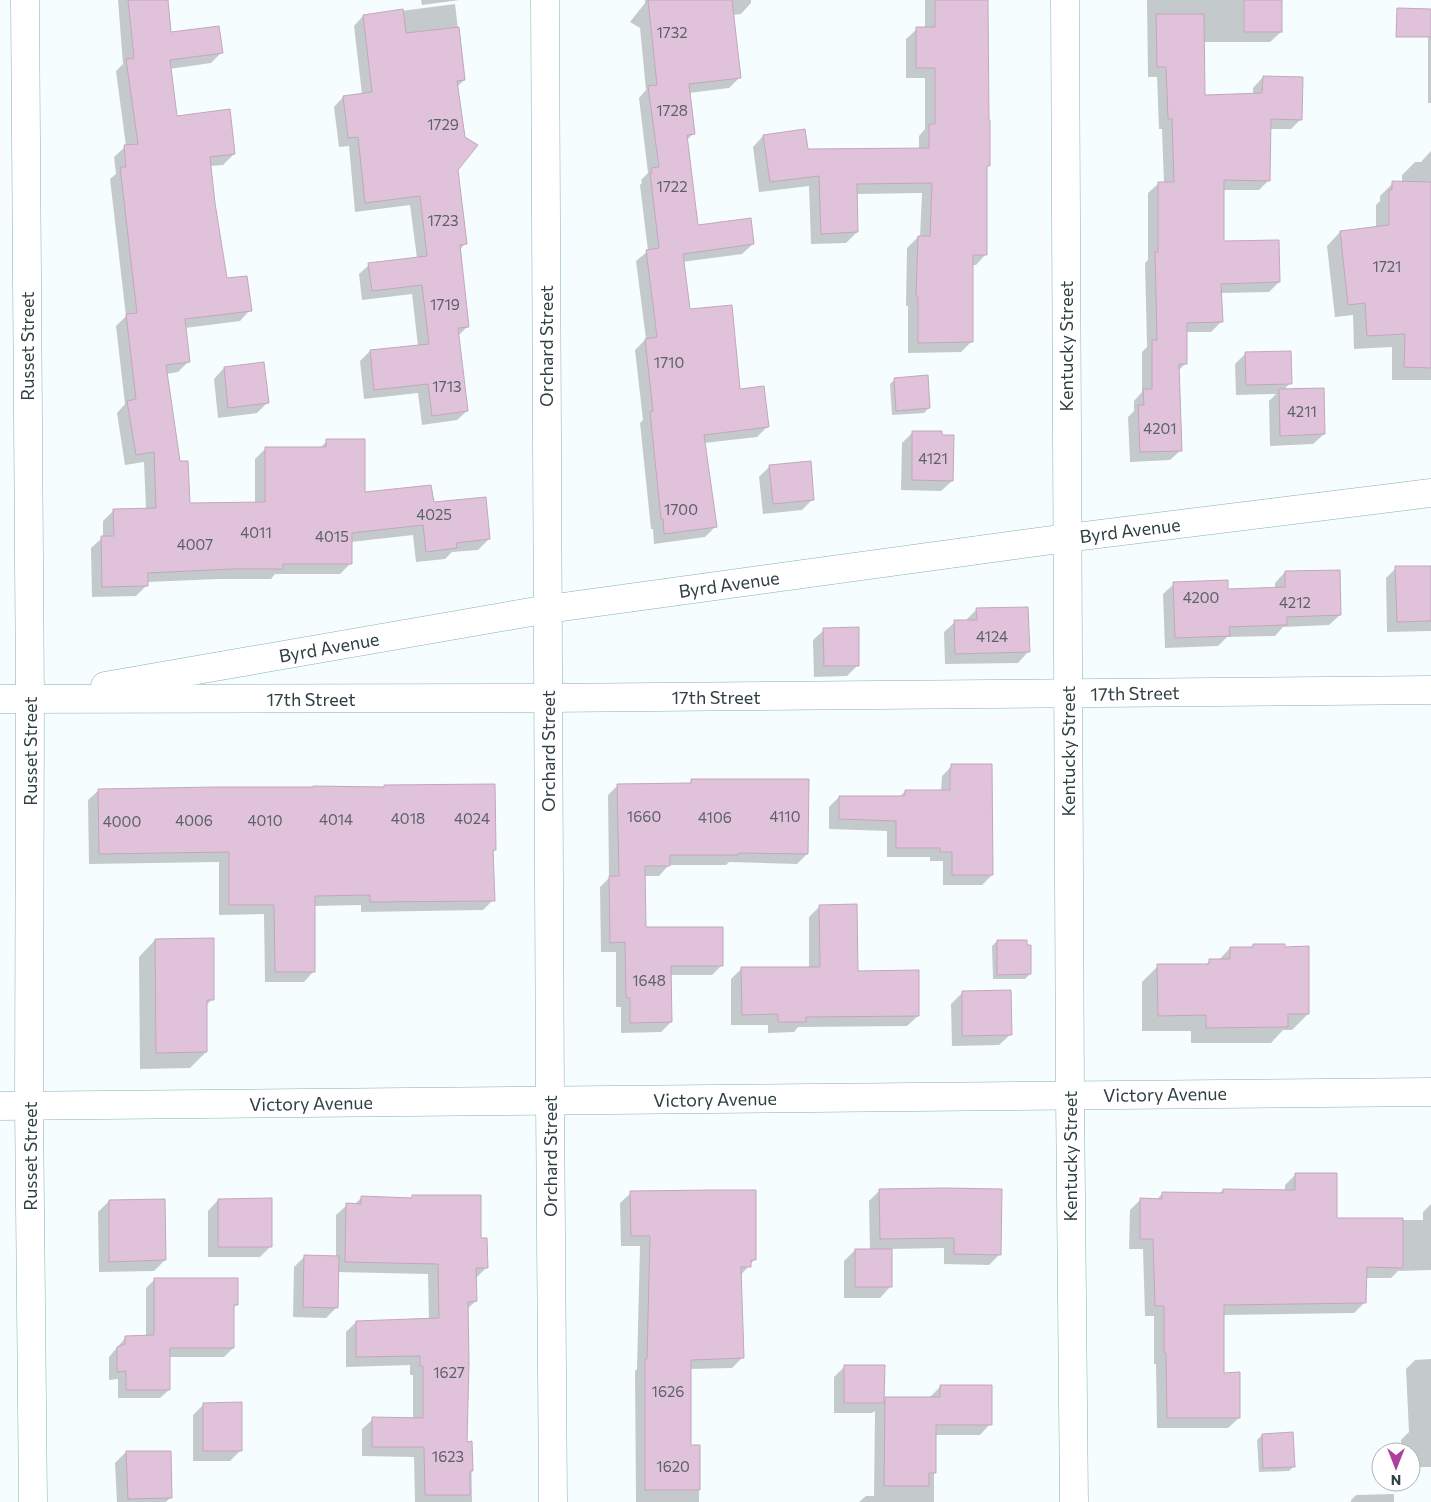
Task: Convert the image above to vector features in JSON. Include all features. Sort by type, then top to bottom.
[{"type":"street","name":"Russet Street","points":[[25,0],[30,699],[29,1106],[33,1502]]},
{"type":"street","name":"Orchard Street","points":[[545,0],[553,1502]]},
{"type":"street","name":"Kentucky Street","points":[[1065,0],[1070,1096],[1074,1502]]},
{"type":"street","name":"Byrd Avenue","points":[[30,699],[548,609],[1067,538],[1431,493]]},
{"type":"street","name":"17th Street","points":[[0,699],[548,698],[1431,690]]},
{"type":"street","name":"Victory Avenue","points":[[0,1106],[1431,1092]]},
{"type":"building","points":[[128,0],[168,0],[171,32],[219,26],[223,53],[170,60],[177,116],[230,109],[235,154],[210,157],[215,203],[227,278],[247,276],[252,311],[185,319],[190,362],[166,365],[180,461],[188,461],[190,503],[265,502],[265,447],[326,447],[326,439],[365,439],[365,492],[431,485],[434,502],[486,497],[490,539],[456,543],[457,548],[426,552],[423,525],[352,533],[352,564],[283,564],[283,569],[231,569],[148,573],[148,586],[102,587],[101,536],[114,536],[113,509],[156,508],[154,452],[136,455],[127,401],[136,399],[126,314],[137,313],[120,167],[126,167],[124,145],[138,144],[126,59],[134,58]]},
{"type":"building","points":[[648,0],[732,0],[741,78],[689,84],[695,134],[687,135],[698,225],[751,218],[754,244],[683,254],[690,309],[732,305],[740,389],[764,386],[769,427],[704,435],[717,527],[664,534],[650,412],[653,411],[645,339],[657,337],[646,250],[659,248],[650,173],[652,173],[651,168],[659,167],[648,86],[657,85]]},
{"type":"building","points":[[935,0],[988,0],[990,166],[987,166],[987,255],[973,255],[973,342],[918,343],[918,296],[916,296],[918,236],[930,236],[932,183],[857,184],[858,232],[821,234],[819,176],[770,182],[763,135],[805,129],[808,149],[929,148],[929,124],[935,124],[935,68],[916,68],[916,27],[935,27]]},
{"type":"building","points":[[1244,0],[1282,0],[1282,32],[1244,32]]},
{"type":"building","points":[[1397,8],[1431,9],[1431,37],[1396,37]]},
{"type":"building","points":[[403,9],[406,33],[459,27],[465,80],[457,81],[465,137],[478,145],[458,170],[467,244],[460,245],[469,327],[458,328],[468,411],[432,416],[428,384],[374,390],[370,350],[429,344],[422,285],[372,291],[368,263],[427,256],[420,196],[365,203],[358,137],[348,138],[343,96],[372,92],[363,15]]},
{"type":"building","points":[[1156,14],[1204,14],[1205,95],[1262,93],[1263,76],[1303,77],[1302,120],[1271,119],[1270,181],[1224,180],[1224,241],[1279,240],[1280,282],[1221,284],[1223,322],[1187,323],[1187,364],[1179,364],[1182,451],[1140,452],[1138,405],[1144,405],[1143,389],[1152,389],[1152,340],[1157,340],[1155,252],[1158,252],[1158,182],[1174,182],[1172,119],[1168,119],[1166,67],[1157,67]]},
{"type":"building","points":[[1392,181],[1431,182],[1431,368],[1404,367],[1405,334],[1367,336],[1365,303],[1348,305],[1340,231],[1389,225],[1389,190],[1392,190]]},
{"type":"building","points":[[1291,351],[1292,384],[1246,385],[1245,352]]},
{"type":"building","points":[[264,362],[269,403],[228,408],[224,367]]},
{"type":"building","points":[[928,375],[930,408],[896,411],[894,378]]},
{"type":"building","points":[[1324,388],[1325,434],[1280,436],[1279,389]]},
{"type":"building","points":[[912,431],[942,431],[942,435],[954,435],[953,481],[912,480]]},
{"type":"building","points":[[811,461],[814,500],[773,504],[769,465]]},
{"type":"building","points":[[1395,566],[1431,566],[1431,621],[1397,622]]},
{"type":"building","points":[[1340,570],[1341,615],[1287,617],[1287,625],[1229,627],[1230,636],[1175,638],[1173,582],[1228,580],[1228,589],[1285,587],[1285,571]]},
{"type":"building","points":[[1028,607],[1030,652],[955,654],[954,620],[977,620],[976,608]]},
{"type":"building","points":[[859,627],[859,666],[824,666],[823,628]]},
{"type":"building","points":[[951,764],[992,764],[993,875],[952,875],[952,852],[940,852],[940,848],[896,848],[896,821],[839,819],[839,796],[902,796],[905,795],[905,790],[950,790]]},
{"type":"building","points":[[691,779],[809,779],[808,854],[738,853],[738,855],[670,855],[670,866],[645,866],[646,927],[723,927],[723,966],[671,966],[672,1022],[630,1023],[630,998],[626,998],[625,942],[610,943],[609,876],[619,876],[617,784],[691,783]]},
{"type":"building","points":[[495,784],[496,850],[493,850],[495,901],[370,902],[370,895],[315,896],[315,972],[275,972],[274,905],[229,905],[229,852],[99,854],[98,789],[384,787],[384,785]]},
{"type":"building","points":[[857,904],[858,971],[919,970],[919,1016],[806,1017],[806,1022],[778,1022],[778,1014],[742,1015],[741,967],[820,967],[819,905]]},
{"type":"building","points":[[214,938],[214,1000],[207,1000],[207,1052],[156,1053],[155,939]]},
{"type":"building","points":[[997,940],[1027,940],[1027,945],[1031,945],[1031,974],[997,975]]},
{"type":"building","points":[[1253,944],[1285,944],[1285,947],[1309,946],[1309,1014],[1288,1014],[1288,1027],[1206,1028],[1206,1015],[1158,1016],[1157,964],[1209,964],[1209,959],[1230,959],[1230,947],[1253,947]]},
{"type":"building","points":[[1011,990],[1012,1035],[962,1036],[962,991]]},
{"type":"building","points":[[1295,1173],[1337,1173],[1337,1218],[1403,1218],[1403,1268],[1367,1267],[1366,1303],[1224,1305],[1224,1373],[1240,1372],[1240,1418],[1167,1418],[1164,1306],[1155,1306],[1153,1239],[1140,1239],[1140,1198],[1162,1199],[1162,1192],[1223,1193],[1223,1189],[1295,1190]]},
{"type":"building","points":[[879,1189],[1002,1189],[1001,1255],[954,1254],[954,1238],[880,1239]]},
{"type":"building","points":[[756,1190],[756,1260],[751,1260],[751,1267],[741,1267],[744,1358],[691,1360],[691,1445],[700,1445],[700,1490],[645,1490],[645,1359],[647,1359],[650,1236],[631,1236],[630,1191]]},
{"type":"building","points":[[412,1195],[481,1195],[481,1238],[487,1238],[488,1268],[476,1268],[477,1301],[468,1302],[467,1442],[472,1441],[473,1471],[470,1471],[470,1495],[425,1495],[424,1447],[372,1447],[372,1417],[423,1418],[423,1366],[420,1366],[420,1356],[356,1357],[356,1321],[439,1318],[438,1264],[345,1262],[346,1203],[361,1204],[361,1196],[412,1198]]},
{"type":"building","points":[[272,1198],[272,1247],[218,1247],[218,1199]]},
{"type":"building","points":[[165,1199],[166,1260],[109,1262],[109,1200]]},
{"type":"building","points":[[855,1249],[892,1249],[892,1287],[855,1287]]},
{"type":"building","points":[[304,1255],[339,1256],[338,1308],[303,1307]]},
{"type":"building","points":[[154,1278],[238,1278],[238,1305],[234,1305],[234,1348],[170,1348],[170,1390],[126,1390],[126,1371],[117,1372],[117,1347],[125,1344],[125,1336],[154,1335]]},
{"type":"building","points":[[844,1365],[885,1365],[884,1403],[844,1403]]},
{"type":"building","points":[[940,1385],[992,1385],[992,1425],[936,1425],[936,1473],[929,1473],[929,1486],[884,1486],[885,1397],[940,1397]]},
{"type":"building","points":[[242,1402],[242,1451],[203,1451],[203,1403]]},
{"type":"building","points":[[1293,1432],[1295,1467],[1263,1468],[1262,1434]]},
{"type":"building","points":[[126,1451],[171,1451],[172,1498],[128,1499]]}]
